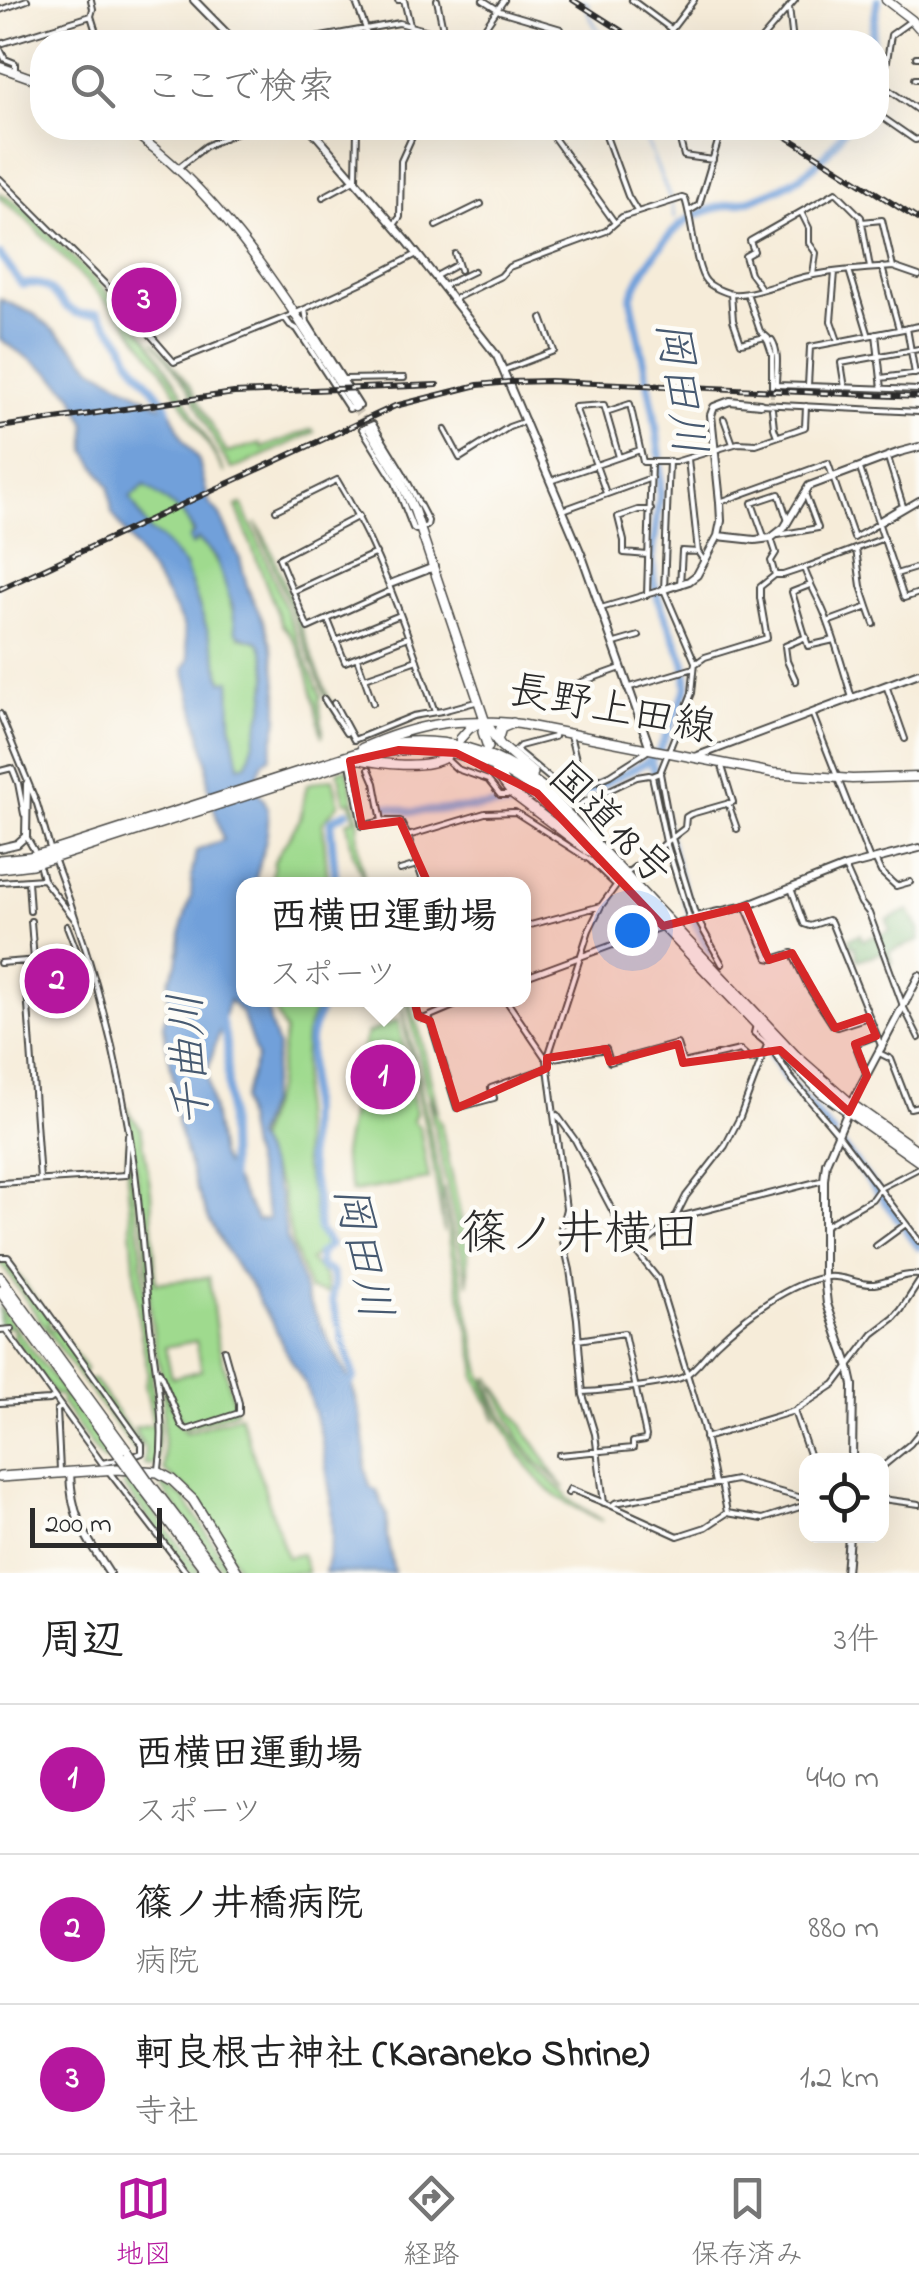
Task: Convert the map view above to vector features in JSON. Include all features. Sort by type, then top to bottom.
[{"type":"highway","points":[[485,721],[492,744],[545,791]]},
{"type":"highway","points":[[492,744],[501,728],[513,723]]},
{"type":"highway","name":"国道18号","points":[[0,868],[32,864],[380,746],[434,742],[482,752],[508,764],[545,791],[553,811],[607,860],[621,880],[796,1056],[850,1108],[919,1164]]},
{"type":"highway","points":[[496,772],[513,795],[553,811],[607,860]]},
{"type":"highway","points":[[553,811],[607,860]]},
{"type":"highway","name":"国道18号","points":[[0,860],[55,854]]},
{"type":"highway","name":"国道18号","points":[[668,925],[756,1025],[822,1092],[919,1152]]},
{"type":"highway","points":[[0,1274],[208,1573]]},
{"type":"highway","points":[[0,1294],[77,1383]]},
{"type":"highway","points":[[0,1476],[128,1469],[158,1472],[193,1500],[238,1573]]},
{"type":"highway","points":[[145,1483],[218,1573]]},
{"type":"main road","points":[[891,2],[919,28]]},
{"type":"main road","points":[[0,67],[30,78]]},
{"type":"main road","points":[[148,140],[230,223],[355,407]]},
{"type":"main road","name":"長野上田線","points":[[369,428],[398,475],[421,528],[485,721],[773,772],[839,778],[919,777]]},
{"type":"main road","points":[[348,759],[380,740],[420,727],[462,720],[485,721]]},
{"type":"main road","points":[[460,739],[485,721]]},
{"type":"main road","points":[[348,759],[426,764],[445,758]]},
{"type":"street","points":[[0,10],[27,0]]},
{"type":"street","points":[[91,0],[90,16],[95,30]]},
{"type":"street","points":[[194,0],[223,30]]},
{"type":"street","points":[[354,0],[366,29]]},
{"type":"street","points":[[398,0],[404,0],[410,30]]},
{"type":"street","points":[[436,0],[443,30]]},
{"type":"street","points":[[483,0],[498,9],[561,30]]},
{"type":"street","points":[[483,30],[504,0]]},
{"type":"street","points":[[632,0],[671,29],[694,0]]},
{"type":"street","points":[[769,30],[795,0]]},
{"type":"street","points":[[789,7],[792,30]]},
{"type":"street","points":[[48,30],[90,16]]},
{"type":"street","points":[[889,41],[890,34],[912,20]]},
{"type":"street","points":[[360,30],[393,24],[429,30]]},
{"type":"street","points":[[14,72],[15,63],[8,61],[0,46],[30,36]]},
{"type":"street","points":[[889,90],[919,111]]},
{"type":"street","points":[[889,122],[919,139]]},
{"type":"street","points":[[178,168],[219,140]]},
{"type":"street","points":[[321,140],[454,298],[504,370],[601,608],[650,748],[635,760],[583,786],[570,734]]},
{"type":"street","points":[[356,179],[357,140]]},
{"type":"street","points":[[394,225],[400,217],[401,160],[410,140]]},
{"type":"street","points":[[556,140],[615,222]]},
{"type":"street","points":[[607,140],[637,212]]},
{"type":"street","points":[[680,140],[684,156],[713,160]]},
{"type":"street","points":[[690,211],[699,205],[719,140]]},
{"type":"street","points":[[0,179],[114,293],[174,362],[290,316],[418,254]]},
{"type":"street","points":[[323,197],[356,179]]},
{"type":"street","points":[[761,288],[750,273],[745,256],[754,251],[750,240],[836,192],[860,216],[870,268]]},
{"type":"street","points":[[454,298],[500,276],[509,267],[606,231],[637,212],[682,198],[690,211],[704,278],[732,294],[814,274],[870,268],[893,266],[919,277]]},
{"type":"street","points":[[436,226],[481,204]]},
{"type":"street","points":[[801,212],[816,253],[814,274]]},
{"type":"street","points":[[862,222],[882,220],[893,266]]},
{"type":"street","points":[[435,276],[459,267],[454,254]]},
{"type":"street","points":[[882,268],[899,329]]},
{"type":"street","points":[[849,270],[872,334],[882,389]]},
{"type":"street","points":[[443,286],[474,271]]},
{"type":"street","points":[[835,272],[831,321],[838,341]]},
{"type":"street","points":[[747,293],[760,331],[768,338],[772,387]]},
{"type":"street","points":[[732,294],[733,320],[741,343],[774,343],[776,385],[919,390]]},
{"type":"street","points":[[290,316],[290,325],[297,328],[351,410],[360,405],[307,322],[305,309]]},
{"type":"street","points":[[504,370],[554,351],[542,318]]},
{"type":"street","points":[[808,386],[810,347],[919,326]]},
{"type":"street","points":[[881,378],[917,374],[907,328]]},
{"type":"street","points":[[845,388],[841,363],[919,349]]},
{"type":"street","points":[[344,380],[404,378]]},
{"type":"street","points":[[601,608],[680,585],[697,576],[718,536],[721,521],[710,415],[714,407],[730,401],[919,412]]},
{"type":"street","points":[[606,412],[630,404],[644,462],[652,462],[688,459],[733,444],[756,444],[805,426],[806,406]]},
{"type":"street","points":[[606,493],[575,408],[604,405],[618,457]]},
{"type":"street","points":[[772,409],[777,436]]},
{"type":"street","points":[[724,419],[733,444]]},
{"type":"street","points":[[445,430],[460,458],[499,432],[526,420]]},
{"type":"street","points":[[373,424],[395,459],[428,521],[428,526],[421,528],[413,528],[395,482],[362,429],[373,424]]},
{"type":"street","points":[[771,538],[788,521],[809,486],[919,447]]},
{"type":"street","points":[[550,481],[640,450]]},
{"type":"street","points":[[879,523],[903,506],[888,458]]},
{"type":"street","points":[[688,459],[698,552],[704,560]]},
{"type":"street","points":[[668,461],[663,590],[695,666],[692,693],[656,775],[669,840],[692,918],[722,964]]},
{"type":"street","points":[[649,595],[652,462]]},
{"type":"street","points":[[720,502],[828,463],[854,538],[919,500]]},
{"type":"street","points":[[860,468],[904,598],[919,593]]},
{"type":"street","points":[[563,510],[651,478]]},
{"type":"street","points":[[276,510],[337,480],[376,553],[435,712]]},
{"type":"street","points":[[718,536],[771,538],[818,528],[805,491]]},
{"type":"street","points":[[775,575],[771,561],[776,553],[752,502],[779,494],[788,521]]},
{"type":"street","points":[[648,555],[624,553],[618,517],[651,510]]},
{"type":"street","points":[[359,516],[280,558],[308,628],[434,567]]},
{"type":"street","points":[[627,688],[681,674],[704,656],[767,638],[760,598],[764,581],[884,538]]},
{"type":"street","points":[[856,548],[861,586],[874,624]]},
{"type":"street","points":[[680,585],[682,551],[698,552]]},
{"type":"street","points":[[294,590],[376,553]]},
{"type":"street","points":[[896,574],[919,567]]},
{"type":"street","points":[[804,568],[828,622],[852,698]]},
{"type":"street","points":[[810,585],[792,592],[808,646],[834,640]]},
{"type":"street","points":[[828,622],[868,607]]},
{"type":"street","points":[[336,641],[400,616]]},
{"type":"street","points":[[328,620],[345,662],[408,637]]},
{"type":"street","points":[[612,644],[639,636]]},
{"type":"street","points":[[796,681],[784,646],[806,638]]},
{"type":"street","points":[[357,658],[373,702]]},
{"type":"street","points":[[365,678],[417,660]]},
{"type":"street","points":[[568,687],[621,668]]},
{"type":"street","points":[[696,757],[919,674]]},
{"type":"street","points":[[886,686],[905,739]]},
{"type":"street","points":[[324,700],[355,742]]},
{"type":"street","points":[[355,742],[413,716],[478,701]]},
{"type":"street","points":[[334,703],[355,742]]},
{"type":"street","points":[[812,712],[872,860],[896,886],[910,882]]},
{"type":"street","points":[[0,714],[55,854],[110,1045],[128,1132],[157,1368],[163,1431],[158,1472]]},
{"type":"street","points":[[0,724],[6,728]]},
{"type":"street","points":[[445,758],[457,769],[488,780],[500,795],[545,791],[516,750],[554,737],[555,731]]},
{"type":"street","points":[[348,759],[362,826],[400,821],[421,877]]},
{"type":"street","points":[[604,1503],[598,1452],[583,1392],[572,1283],[561,1228],[566,1209],[547,1060],[588,930],[600,906],[621,880],[685,828],[686,817],[734,802],[721,763]]},
{"type":"street","points":[[0,771],[12,768],[22,811],[28,820]]},
{"type":"street","points":[[369,770],[382,821]]},
{"type":"street","points":[[527,820],[582,803],[637,777],[656,775]]},
{"type":"street","points":[[27,784],[26,836],[34,850]]},
{"type":"street","points":[[728,803],[738,830]]},
{"type":"street","points":[[408,836],[485,813],[515,812],[621,880]]},
{"type":"street","points":[[0,848],[17,844],[26,836]]},
{"type":"street","points":[[531,975],[668,925],[746,906],[845,867],[919,848]]},
{"type":"street","points":[[400,870],[417,865]]},
{"type":"street","points":[[845,867],[869,913],[919,1038]]},
{"type":"street","points":[[40,868],[43,879],[78,924]]},
{"type":"street","points":[[0,882],[43,879]]},
{"type":"street","points":[[28,880],[30,911]]},
{"type":"street","points":[[791,889],[804,924],[831,922],[880,1050],[891,1059],[910,1108],[919,1106]]},
{"type":"street","points":[[531,925],[600,906]]},
{"type":"street","points":[[746,906],[768,958],[792,953],[833,1025],[837,1028],[868,1017]]},
{"type":"street","points":[[31,921],[34,960]]},
{"type":"street","points":[[0,963],[79,958],[67,926]]},
{"type":"street","points":[[25,961],[40,1180]]},
{"type":"street","points":[[852,1453],[853,1385],[827,1304],[824,1277],[826,1163],[850,1108],[919,976]]},
{"type":"street","points":[[416,1007],[420,1018],[453,1007]]},
{"type":"street","points":[[511,1007],[547,1060]]},
{"type":"street","points":[[429,1018],[457,1108],[494,1098],[490,1088],[547,1068]]},
{"type":"street","points":[[756,1025],[754,1033],[838,1134],[919,1241]]},
{"type":"street","points":[[867,1076],[856,1044],[876,1036]]},
{"type":"street","points":[[547,1060],[606,1049],[610,1062],[677,1044],[683,1063],[740,1050],[751,1060],[763,1056]]},
{"type":"street","points":[[636,1252],[675,1218],[686,1196],[725,1146],[740,1118],[766,1045]]},
{"type":"street","points":[[554,1112],[575,1140],[636,1252],[655,1273],[727,1513]]},
{"type":"street","points":[[0,1183],[126,1174],[128,1132]]},
{"type":"street","points":[[824,1226],[919,1164]]},
{"type":"street","points":[[675,1218],[824,1180]]},
{"type":"street","points":[[876,1246],[906,1224]]},
{"type":"street","points":[[0,1257],[8,1258],[142,1444],[142,1453],[102,1463],[6,1330]]},
{"type":"street","points":[[583,1392],[673,1381],[687,1375],[714,1346],[766,1304],[824,1277],[872,1284],[919,1275]]},
{"type":"street","points":[[706,1438],[794,1411],[835,1384],[873,1334],[901,1310],[919,1282]]},
{"type":"street","points":[[559,1455],[633,1448],[632,1442],[645,1440],[624,1333],[578,1340]]},
{"type":"street","points":[[157,1368],[187,1430],[239,1412],[224,1350]]},
{"type":"street","points":[[77,1383],[92,1374]]},
{"type":"street","points":[[0,1403],[57,1398]]},
{"type":"street","points":[[61,1407],[56,1410],[77,1520],[109,1573]]},
{"type":"street","points":[[794,1411],[809,1453]]},
{"type":"street","points":[[889,1461],[919,1433]]},
{"type":"street","points":[[110,1473],[187,1573]]},
{"type":"street","points":[[612,1506],[736,1480],[799,1500]]},
{"type":"street","points":[[568,1492],[570,1489],[678,1536],[706,1527],[727,1513],[763,1519],[799,1505]]},
{"type":"street","points":[[889,1500],[919,1504]]},
{"type":"street","points":[[846,1573],[848,1543]]},
{"type":"highlighted area","points":[[399,750],[456,753],[537,793],[663,926],[746,906],[769,960],[792,953],[835,1028],[868,1017],[876,1036],[855,1044],[867,1076],[849,1112],[780,1050],[683,1063],[678,1044],[610,1062],[606,1049],[547,1058],[547,1068],[457,1108],[430,1021],[418,1016],[404,954],[452,937],[400,821],[362,826],[350,761]]},
{"type":"green space","points":[[0,193],[24,208],[148,339],[225,473],[161,368],[124,320],[27,220],[0,198]]},
{"type":"green space","points":[[154,341],[190,386],[227,453],[260,443],[262,448],[312,429],[314,432],[232,469],[189,390]]},
{"type":"green space","points":[[146,485],[185,517],[193,545],[197,539],[216,560],[240,637],[259,642],[265,655],[267,686],[261,719],[247,764],[239,767],[231,723],[230,681],[222,681],[185,567],[160,537],[150,532],[130,497]]},
{"type":"green space","points":[[242,505],[321,697],[322,737],[304,662],[282,625],[236,506]]},
{"type":"green space","points":[[256,523],[270,547],[342,723],[324,693]]},
{"type":"green space","points":[[347,768],[359,821],[358,844],[364,877],[353,854],[347,822],[355,818],[351,802],[345,802],[338,771]]},
{"type":"green space","points":[[333,778],[339,804],[323,822],[327,877],[272,877],[274,861],[300,819],[307,784]]},
{"type":"green space","points":[[909,910],[919,930],[919,941],[889,952],[889,966],[883,952],[858,960],[849,938],[860,934],[862,940],[890,931],[887,920]]},
{"type":"green space","points":[[272,1007],[316,1007],[306,1033],[300,1114],[304,1165],[316,1230],[325,1245],[310,1260],[325,1277],[328,1293],[309,1290],[293,1246],[281,1189],[257,1141],[276,1088],[285,1032]]},
{"type":"green space","points":[[402,1007],[440,1177],[444,1233],[433,1164]]},
{"type":"green space","points":[[408,1007],[421,1036],[438,1112],[426,1089]]},
{"type":"green space","points":[[398,1020],[416,1113],[413,1120],[420,1128],[429,1179],[352,1192],[343,1153],[365,1040],[367,1034]]},
{"type":"green space","points":[[428,1098],[441,1124],[468,1252],[468,1284]]},
{"type":"green space","points":[[126,1105],[141,1128],[151,1192],[156,1283],[209,1277],[217,1338],[236,1411],[187,1428],[165,1385],[154,1339]],"holes":[[[196,1341],[202,1370],[172,1378],[165,1347]]]},
{"type":"green space","points":[[128,1144],[159,1424],[157,1461],[152,1465],[144,1464],[145,1448],[134,1428],[153,1424],[138,1317]]},
{"type":"green space","points":[[443,1188],[481,1373],[497,1421],[475,1377]]},
{"type":"green space","points":[[0,1259],[7,1260],[51,1320],[48,1324],[52,1330],[58,1329],[86,1369],[83,1375],[94,1380],[140,1445],[137,1453],[74,1369]]},
{"type":"green space","points":[[0,1307],[113,1458],[100,1457],[61,1402],[63,1398],[55,1395],[13,1337],[14,1331],[0,1322]]},
{"type":"green space","points":[[489,1377],[552,1473],[565,1488],[521,1441]]},
{"type":"green space","points":[[486,1378],[500,1411],[528,1455],[567,1498],[603,1521],[561,1499],[536,1476],[505,1428]]},
{"type":"green space","points":[[163,1386],[186,1433],[240,1415],[287,1557],[302,1554],[308,1573],[241,1573],[192,1493],[164,1471]]},
{"type":"green space","points":[[127,1478],[201,1573],[191,1573],[124,1487]]},
{"type":"green space","points":[[155,1478],[184,1498],[232,1573],[225,1573]]},
{"type":"water","points":[[0,299],[34,314],[92,367],[171,412],[199,461],[209,503],[220,515],[266,627],[273,652],[278,719],[270,757],[263,762],[253,787],[264,800],[268,819],[256,877],[236,877],[236,1007],[268,1007],[278,1047],[268,1103],[255,1138],[280,1198],[287,1239],[308,1300],[352,1385],[360,1413],[370,1487],[377,1491],[387,1515],[394,1573],[325,1573],[332,1539],[331,1499],[321,1436],[306,1386],[255,1291],[209,1220],[177,1123],[163,1024],[169,980],[177,964],[196,851],[223,840],[184,668],[189,659],[183,625],[112,513],[109,487],[86,451],[86,424],[72,394],[50,373],[0,339]],"holes":[[[145,485],[184,515],[194,532],[189,539],[192,545],[198,539],[216,557],[232,605],[236,632],[259,642],[265,655],[264,703],[247,764],[239,766],[231,723],[230,680],[222,681],[185,566],[160,537],[150,532],[130,497]],[[229,1000],[242,1013],[257,1057],[242,1100],[250,1149],[269,1219],[257,1220],[220,1155],[207,1073]]]},
{"type":"waterway","points":[[582,0],[589,5],[588,13],[598,30]]},
{"type":"waterway","name":"岡田川","points":[[873,30],[878,0]]},
{"type":"waterway","points":[[646,140],[670,198]]},
{"type":"waterway","name":"岡田川","points":[[385,806],[411,812],[557,802],[580,796],[659,752],[687,687],[685,663],[654,583],[652,559],[660,457],[631,298],[655,254],[690,218],[788,184],[814,166],[837,140]]},
{"type":"waterway","points":[[672,205],[675,217]]},
{"type":"waterway","name":"岡田川","points":[[677,222],[680,227]]},
{"type":"waterway","points":[[0,255],[22,285],[42,285],[80,314],[98,313],[166,404],[167,415]]},
{"type":"waterway","name":"岡田川","points":[[650,759],[681,884],[710,952]]},
{"type":"waterway","name":"岡田川","points":[[335,877],[332,820],[347,812]]},
{"type":"waterway","name":"岡田川","points":[[321,1007],[310,1038],[308,1157],[319,1230],[330,1245],[319,1254],[320,1266],[332,1273],[332,1300],[354,1378],[344,1390]]},
{"type":"waterway","name":"千曲川","points":[[220,1015],[227,1044],[230,1181]]},
{"type":"waterway","name":"岡田川","points":[[768,1050],[788,1081],[833,1134]]},
{"type":"waterway","name":"岡田川","points":[[839,1142],[902,1224]]},
{"type":"waterway","name":"岡田川","points":[[906,1230],[919,1247]]},
{"type":"tunnel","points":[[772,387],[772,404]]},
{"type":"tunnel","points":[[355,407],[369,428]]},
{"type":"railway","points":[[573,0],[620,30]]},
{"type":"railway","points":[[792,140],[919,220]]},
{"type":"railway","points":[[0,589],[395,406],[478,385],[550,381],[919,397]]},
{"type":"railway","points":[[0,427],[234,393],[437,385]]},
{"type":"place","name":"軻良根古神社 (Karaneko Shrine)","points":[[144,300]]},
{"type":"place","name":"篠ノ井橋病院","points":[[57,981]]},
{"type":"place","name":"西横田運動場","points":[[383,1077]]},
{"type":"district","name":"篠ノ井横田","points":[[580,1236]]}]
